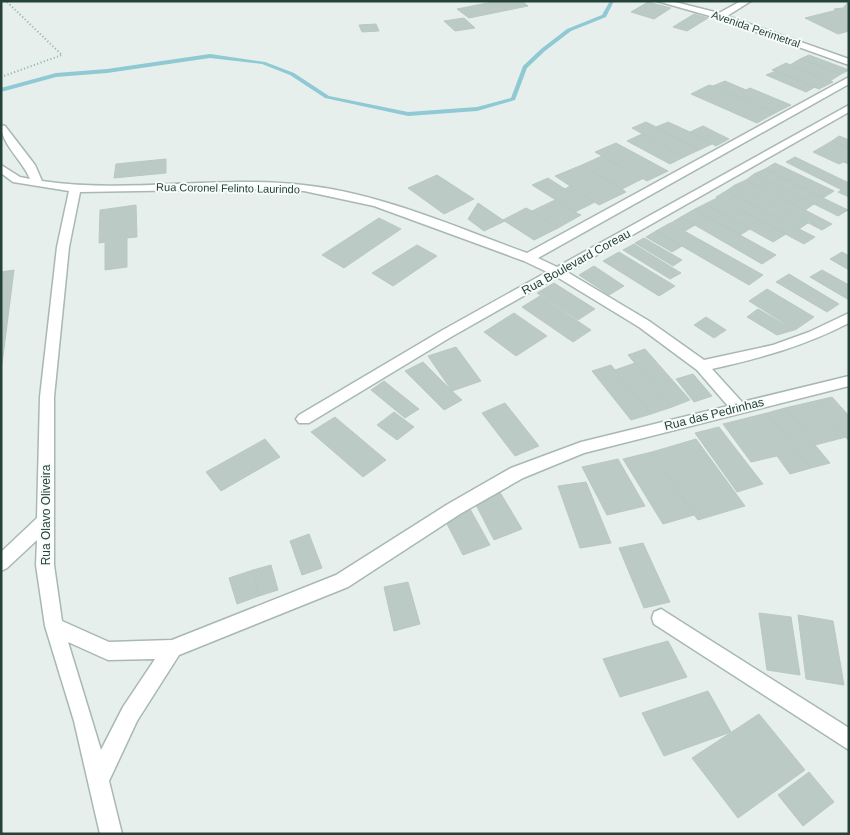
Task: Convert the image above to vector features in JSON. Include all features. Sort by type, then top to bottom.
[{"type":"street","name":"Avenida Perimetral","points":[[661,1],[724,13],[849,62]]},
{"type":"street","name":"Avenida Perimetral","points":[[690,1],[849,53]]},
{"type":"street","points":[[724,13],[747,1]]},
{"type":"street","points":[[528,258],[849,80]]},
{"type":"street","name":"Rua Boulevard Coreau","points":[[304,419],[446,334],[849,108]]},
{"type":"street","points":[[1,128],[30,166],[38,184]]},
{"type":"street","points":[[1,168],[17,180],[38,184]]},
{"type":"street","name":"Rua Coronel Felinto Laurindo","points":[[38,184],[75,189],[253,186],[304,188],[376,203],[528,258],[558,272],[644,324],[702,366],[738,408]]},
{"type":"street","name":"Rua Olavo Oliveira","points":[[75,189],[63,247],[47,396],[45,565],[54,626],[84,721],[111,834]]},
{"type":"street","points":[[702,366],[776,349],[814,335],[849,317]]},
{"type":"street","name":"Rua das Pedrinhas","points":[[172,649],[342,581],[454,509],[509,478],[581,448],[849,381]]},
{"type":"street","points":[[1,563],[45,521]]},
{"type":"street","points":[[661,618],[849,740]]},
{"type":"street","points":[[54,626],[108,651],[172,649]]},
{"type":"street","points":[[98,780],[130,714],[172,649]]},
{"type":"path","points":[[1,77],[62,55],[6,1]]},
{"type":"building","points":[[497,1],[522,1],[528,6],[469,18],[457,9]]},
{"type":"building","points":[[849,1],[849,31],[838,34],[805,18],[843,8]]},
{"type":"building","points":[[648,2],[671,8],[654,19],[631,12]]},
{"type":"building","points":[[694,14],[708,18],[687,31],[673,27]]},
{"type":"building","points":[[464,18],[475,28],[455,31],[444,21]]},
{"type":"building","points":[[376,24],[379,31],[362,32],[359,25]]},
{"type":"building","points":[[809,55],[849,70],[841,74],[800,59]]},
{"type":"building","points":[[800,59],[841,74],[830,81],[790,65]]},
{"type":"building","points":[[786,63],[833,82],[819,89],[772,70]]},
{"type":"building","points":[[776,71],[815,87],[806,92],[766,75]]},
{"type":"building","points":[[725,81],[746,90],[750,88],[791,105],[775,113],[713,86]]},
{"type":"building","points":[[709,85],[775,113],[757,123],[691,94]]},
{"type":"building","points":[[646,122],[699,150],[684,157],[632,128]]},
{"type":"building","points":[[668,122],[712,144],[699,150],[656,127]]},
{"type":"building","points":[[703,126],[729,139],[716,146],[690,132]]},
{"type":"building","points":[[642,134],[684,157],[670,164],[627,141]]},
{"type":"building","points":[[839,136],[849,140],[849,148],[832,141]]},
{"type":"building","points":[[832,141],[849,148],[849,164],[843,162],[839,164],[813,152]]},
{"type":"building","points":[[616,143],[668,171],[647,181],[595,152]]},
{"type":"building","points":[[602,156],[642,179],[622,189],[582,165]]},
{"type":"building","points":[[795,157],[849,183],[849,197],[838,192],[842,190],[786,162]]},
{"type":"building","points":[[166,159],[166,173],[114,178],[116,164]]},
{"type":"building","points":[[775,163],[834,191],[823,198],[765,169]]},
{"type":"building","points":[[582,165],[626,192],[599,205],[555,176]]},
{"type":"building","points":[[765,169],[848,210],[838,216],[754,174]]},
{"type":"building","points":[[754,174],[814,204],[805,210],[746,180]]},
{"type":"building","points":[[437,175],[474,199],[444,214],[408,188]]},
{"type":"building","points":[[548,178],[565,189],[570,186],[595,202],[575,212],[532,185]]},
{"type":"building","points":[[746,180],[832,224],[822,230],[735,185]]},
{"type":"building","points":[[735,185],[808,223],[799,229],[726,191]]},
{"type":"building","points":[[726,191],[815,237],[804,244],[716,197]]},
{"type":"building","points":[[717,198],[786,234],[773,242],[705,204]]},
{"type":"building","points":[[555,200],[581,215],[558,228],[532,211]]},
{"type":"building","points":[[478,203],[505,221],[484,231],[468,219]]},
{"type":"building","points":[[705,204],[750,229],[740,235],[695,209]]},
{"type":"building","points":[[136,205],[137,237],[127,238],[127,267],[105,270],[105,242],[99,243],[100,210]]},
{"type":"building","points":[[526,208],[558,228],[534,240],[503,220]]},
{"type":"building","points":[[695,209],[776,255],[762,264],[681,217]]},
{"type":"building","points":[[681,217],[695,225],[685,231],[671,223]]},
{"type":"building","points":[[379,218],[401,229],[344,268],[322,255]]},
{"type":"building","points":[[670,223],[763,275],[749,285],[656,231]]},
{"type":"building","points":[[656,231],[682,246],[672,252],[646,237]]},
{"type":"building","points":[[644,238],[682,260],[673,266],[635,243]]},
{"type":"building","points":[[634,244],[681,273],[670,279],[623,250]]},
{"type":"building","points":[[417,245],[437,256],[393,286],[372,273]]},
{"type":"building","points":[[619,252],[675,286],[659,296],[603,261]]},
{"type":"building","points":[[842,252],[849,256],[849,270],[830,259]]},
{"type":"building","points":[[594,266],[624,286],[609,295],[579,275]]},
{"type":"building","points":[[14,270],[2,364],[1,364],[1,272]]},
{"type":"building","points":[[822,270],[849,285],[849,300],[810,277]]},
{"type":"building","points":[[789,274],[839,304],[827,312],[776,282]]},
{"type":"building","points":[[554,283],[595,309],[578,320],[537,293]]},
{"type":"building","points":[[767,289],[814,317],[795,330],[749,301]]},
{"type":"building","points":[[540,296],[591,330],[573,342],[522,307]]},
{"type":"building","points":[[758,309],[794,330],[777,335],[747,317]]},
{"type":"building","points":[[514,313],[547,336],[516,356],[484,332]]},
{"type":"building","points":[[706,317],[726,330],[714,338],[694,325]]},
{"type":"building","points":[[456,347],[481,381],[452,391],[428,356]]},
{"type":"building","points":[[645,349],[690,400],[672,407],[628,355]]},
{"type":"building","points":[[423,362],[462,400],[444,410],[405,371]]},
{"type":"building","points":[[635,363],[672,407],[651,414],[615,370]]},
{"type":"building","points":[[611,365],[651,414],[631,420],[592,371]]},
{"type":"building","points":[[693,374],[712,396],[694,402],[676,379]]},
{"type":"building","points":[[384,381],[419,409],[405,418],[371,390]]},
{"type":"building","points":[[832,397],[849,416],[849,441],[815,401]]},
{"type":"building","points":[[815,401],[846,437],[815,445],[785,408]]},
{"type":"building","points":[[505,403],[539,446],[515,456],[482,413]]},
{"type":"building","points":[[785,408],[830,463],[811,468],[767,413]]},
{"type":"building","points":[[394,412],[414,427],[397,440],[377,425]]},
{"type":"building","points":[[767,413],[811,468],[790,474],[777,456],[751,462],[723,424]]},
{"type":"building","points":[[335,417],[386,460],[363,477],[311,432]]},
{"type":"building","points":[[719,427],[763,484],[737,492],[695,433]]},
{"type":"building","points":[[265,439],[280,457],[221,491],[206,472]]},
{"type":"building","points":[[696,439],[745,506],[698,520],[694,515],[652,452]]},
{"type":"building","points":[[652,452],[694,515],[663,524],[623,459]]},
{"type":"building","points":[[618,459],[645,506],[607,515],[582,467]]},
{"type":"building","points":[[586,482],[611,543],[580,548],[558,486]]},
{"type":"building","points":[[498,489],[522,529],[494,540],[474,501]]},
{"type":"building","points":[[470,509],[490,545],[463,555],[444,518]]},
{"type":"building","points":[[309,534],[322,568],[302,575],[290,541]]},
{"type":"building","points":[[643,543],[670,602],[644,608],[619,548]]},
{"type":"building","points":[[271,565],[278,590],[259,596],[253,570]]},
{"type":"building","points":[[253,570],[259,596],[237,604],[229,578]]},
{"type":"building","points":[[408,582],[420,624],[394,631],[384,587]]},
{"type":"building","points":[[759,613],[791,617],[800,675],[767,670]]},
{"type":"building","points":[[798,615],[833,621],[844,685],[806,679]]},
{"type":"building","points":[[668,641],[687,677],[620,697],[603,659]]},
{"type":"building","points":[[708,691],[731,732],[664,756],[642,713]]},
{"type":"building","points":[[759,714],[805,770],[738,818],[692,758]]},
{"type":"building","points":[[809,772],[834,802],[803,826],[778,795]]},
{"type":"waterway","points":[[1,90],[56,75],[107,71],[210,56],[263,63],[292,74],[327,97],[408,114],[477,109],[513,99],[525,67],[569,30],[604,16],[612,1]]}]
